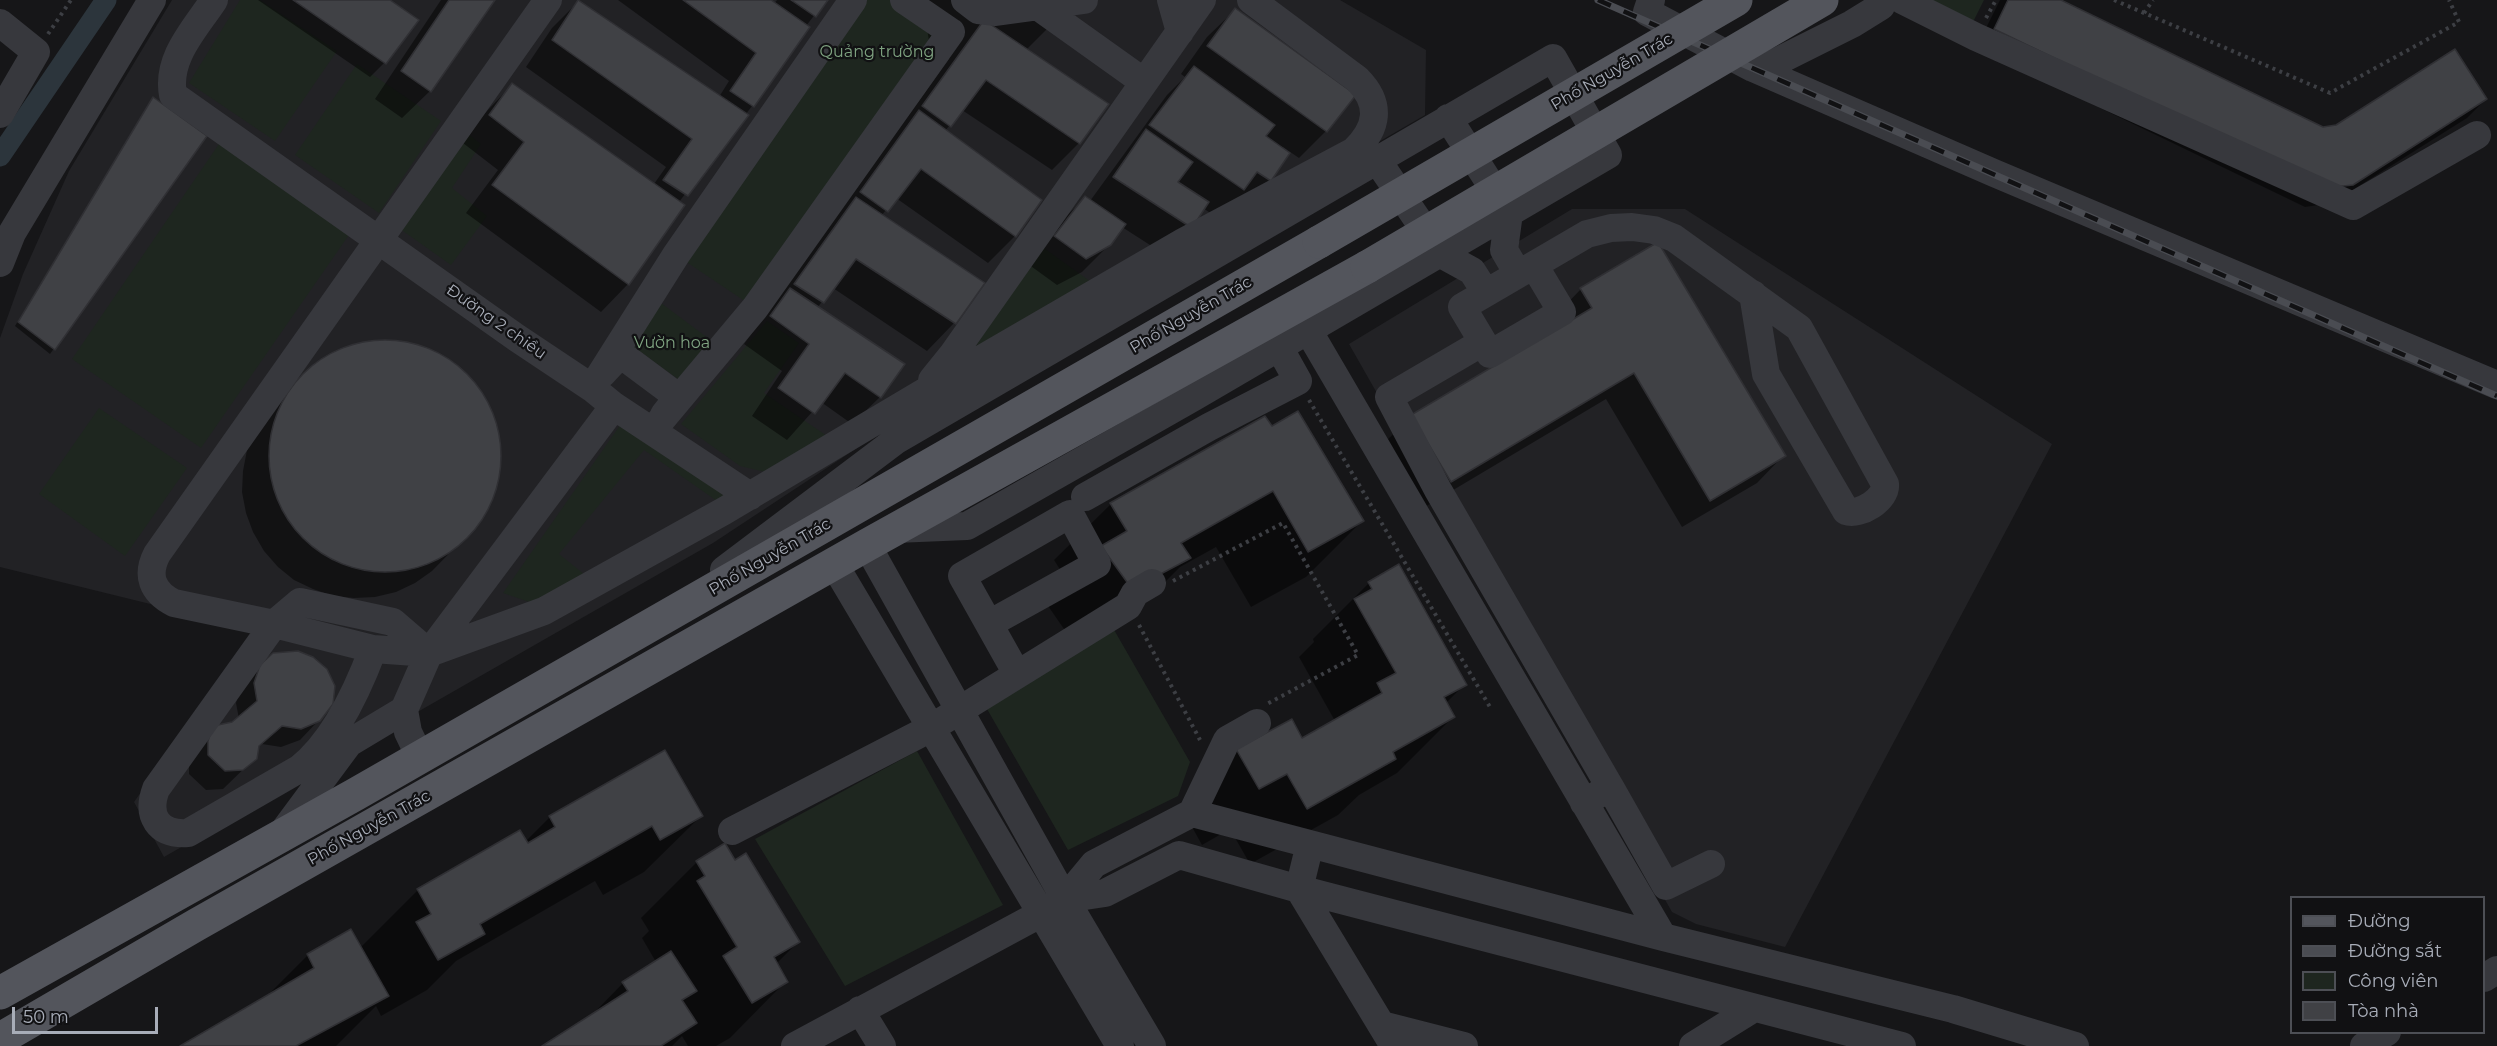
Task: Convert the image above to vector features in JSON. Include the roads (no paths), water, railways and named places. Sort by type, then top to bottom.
[{"type":"main road","name":"Phố Nguyễn Trác","points":[[0,993],[420,757],[1319,242],[1736,0]]},
{"type":"main road","name":"Phố Nguyễn Trác","points":[[0,1040],[196,925],[881,537],[1367,267],[1822,0]]},
{"type":"main road","points":[[420,757],[438,789]]},
{"type":"street","points":[[0,263],[12,233],[152,0]]},
{"type":"street","name":"Đường 2 chiều","points":[[214,0],[176,58],[171,76],[173,95],[517,338],[592,388],[614,406],[750,495]]},
{"type":"street","points":[[548,0],[378,239],[153,563],[153,583],[157,592],[165,598],[174,603],[274,624],[373,649],[429,653],[544,611],[724,511],[1183,242],[1354,151],[1368,135],[1374,116],[1370,95],[1364,87],[1251,0]]},
{"type":"street","points":[[592,388],[676,255],[853,0]]},
{"type":"street","points":[[652,431],[756,308],[951,32],[904,0]]},
{"type":"street","points":[[964,0],[978,10],[990,12],[1084,0]]},
{"type":"street","points":[[1171,0],[1180,32]]},
{"type":"street","points":[[921,394],[953,354],[1075,177],[1202,0]]},
{"type":"street","points":[[1651,0],[1647,12],[1760,70],[1994,174],[2497,385]]},
{"type":"street","points":[[1760,70],[1852,24],[1888,2],[1976,37],[2353,206],[2477,135]]},
{"type":"street","points":[[1039,7],[1144,82]]},
{"type":"street","points":[[0,23],[36,52],[0,114]]},
{"type":"street","name":"Phố Nguyễn Trác","points":[[645,628],[895,441],[1553,58],[1608,155],[1194,397],[967,526],[881,537]]},
{"type":"street","points":[[1448,118],[1509,213],[1504,250],[1526,269],[1562,312],[1490,354],[1462,307],[1526,269],[1587,234],[1611,228],[1654,230],[1674,238],[1754,294],[1799,328],[1885,484],[1886,491],[1883,496],[1857,512],[1846,511],[1766,374],[1754,294]]},
{"type":"street","points":[[1377,160],[1441,254],[1472,271],[1486,293]]},
{"type":"street","points":[[1308,330],[1663,937]]},
{"type":"street","points":[[1483,342],[1389,397],[1438,490],[1666,886],[1711,864]]},
{"type":"street","points":[[1085,498],[1209,427],[1298,381],[1279,347]]},
{"type":"street","points":[[592,388],[613,361],[620,358],[627,359],[672,392],[675,397],[675,401],[652,431]]},
{"type":"street","points":[[1194,397],[1209,427]]},
{"type":"street","points":[[420,757],[408,732],[404,710],[429,653],[614,406]]},
{"type":"street","points":[[989,624],[1097,564],[1070,514],[962,576],[1017,675]]},
{"type":"street","points":[[881,537],[959,712],[1120,1046]]},
{"type":"street","points":[[834,564],[931,728],[1152,1046]]},
{"type":"street","points":[[732,831],[959,712],[1128,606],[1135,593],[1158,585]]},
{"type":"street","points":[[373,649],[364,672],[328,740],[313,758],[299,769],[188,833],[175,834],[166,831],[153,816],[153,798],[156,789],[274,624],[300,602],[393,622],[429,653]]},
{"type":"street","points":[[280,836],[349,742],[404,710]]},
{"type":"street","points":[[1053,906],[1094,864],[1192,813],[1227,740],[1260,714]]},
{"type":"street","points":[[1584,803],[1610,787]]},
{"type":"street","points":[[1192,813],[1663,937],[1953,1009],[2015,1039],[2075,1046]]},
{"type":"street","points":[[1310,844],[1299,889],[1388,1036],[1464,1046]]},
{"type":"street","points":[[795,1046],[1053,906],[1104,893],[1179,855],[1299,889],[1902,1046]]},
{"type":"street","points":[[1693,1046],[1754,1008]]},
{"type":"street","points":[[860,1010],[882,1046]]},
{"type":"street","points":[[2364,1046],[2384,1034]]},
{"type":"waterway","points":[[0,156],[106,0]]},
{"type":"railway","points":[[1598,0],[2497,396]]},
{"type":"park label","name":"Quảng trường","points":[[877,52]]},
{"type":"park label","name":"Vườn hoa","points":[[672,343]]}]
